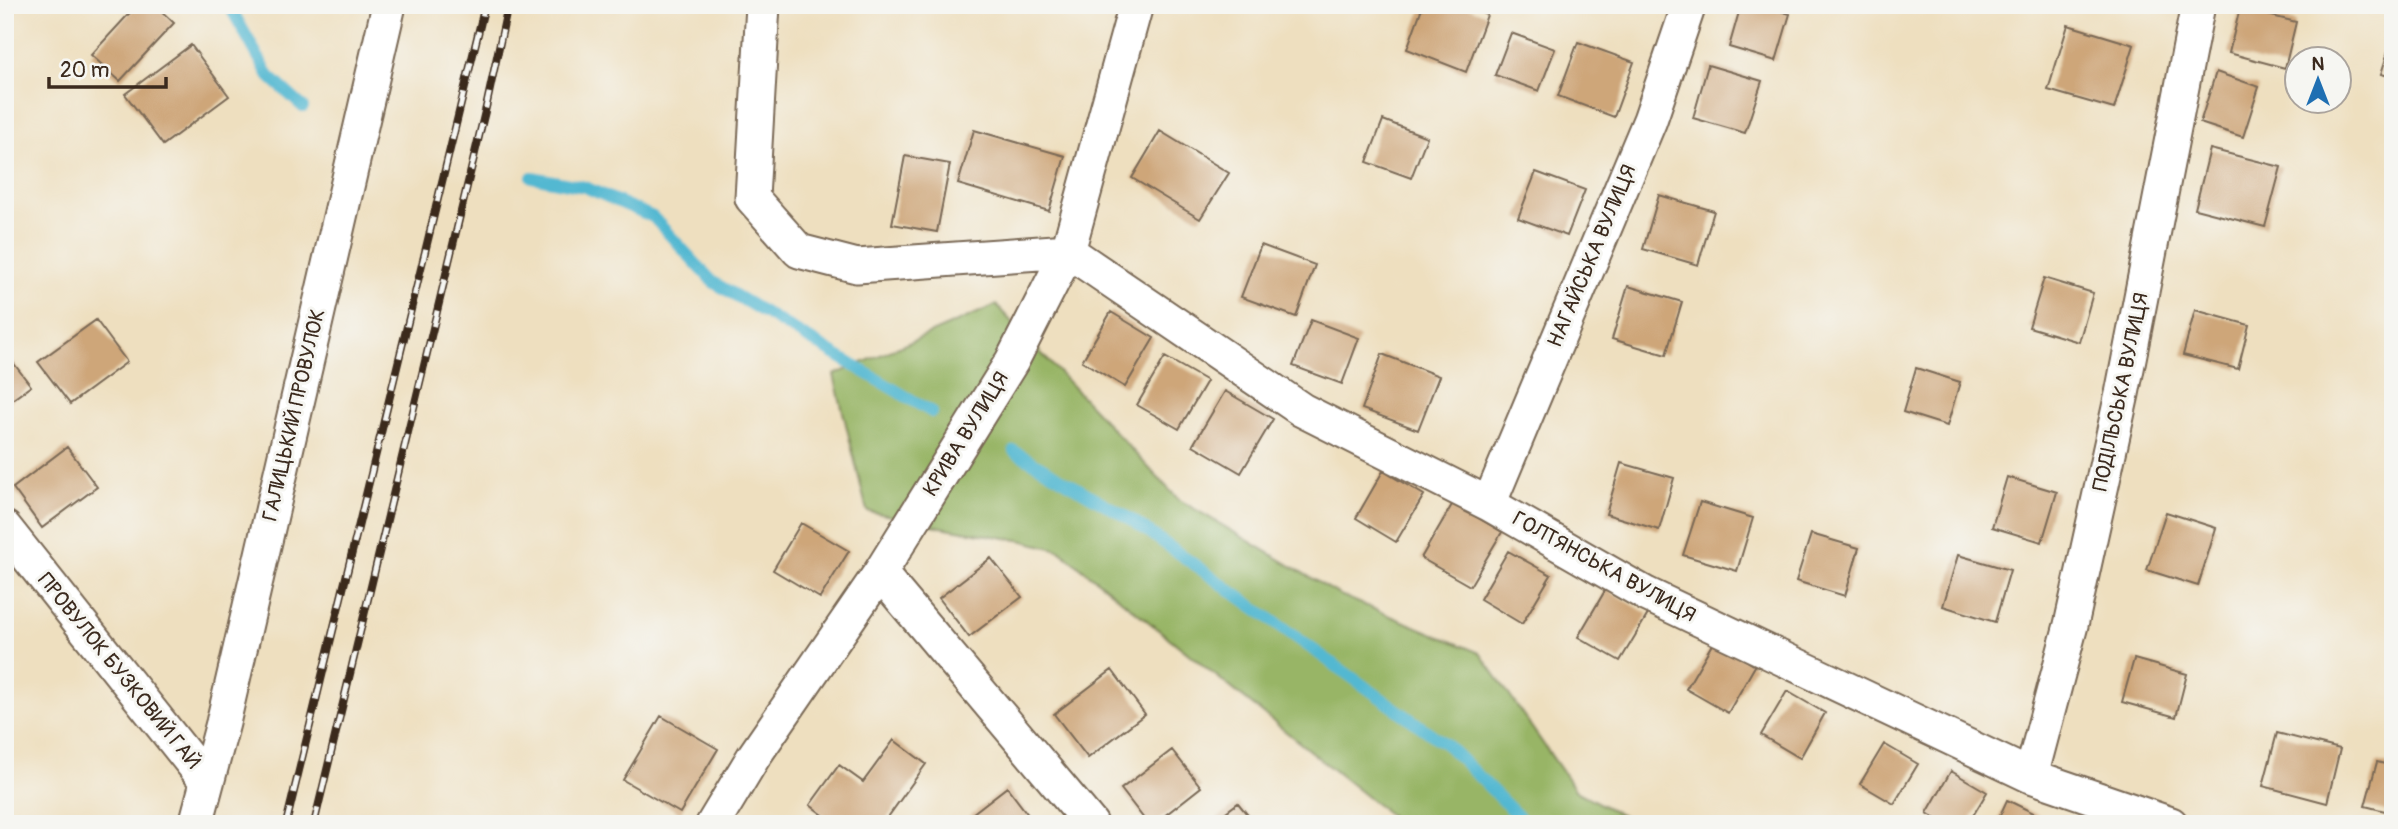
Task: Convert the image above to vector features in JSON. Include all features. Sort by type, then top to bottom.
[{"type":"street","name":"ГАЛИЦЬКИЙ ПРОВУЛОК","points":[[196,824],[389,5]]},
{"type":"street","points":[[763,5],[752,198],[799,251],[858,265],[1068,251]]},
{"type":"street","name":"КРИВА ВУЛИЦЯ","points":[[713,824],[754,756],[880,573],[1012,361],[1068,251],[1136,5]]},
{"type":"street","name":"НАГАЙСЬКА ВУЛИЦЯ","points":[[1489,504],[1650,120],[1689,5]]},
{"type":"street","name":"ПОДІЛЬСЬКА ВУЛИЦЯ","points":[[2031,776],[2071,625],[2122,394],[2198,5]]},
{"type":"street","name":"ГОЛТЯНСЬКА ВУЛИЦЯ","points":[[1068,251],[1302,410],[1489,504],[1646,594],[2031,776],[2171,824]]},
{"type":"street","name":"ПРОВУЛОК БУЗКОВИЙ ГАЙ","points":[[5,528],[207,782]]},
{"type":"street","points":[[880,573],[1091,824]]},
{"type":"green space","points":[[996,305],[1178,499],[1340,595],[1480,653],[1576,791],[1638,824],[1401,824],[1059,550],[867,511],[834,375]]},
{"type":"building","points":[[137,5],[155,5],[174,23],[120,81],[91,55]]},
{"type":"building","points":[[1423,5],[1462,5],[1487,15],[1466,72],[1407,49]]},
{"type":"building","points":[[1741,5],[1760,5],[1790,14],[1776,61],[1729,47]]},
{"type":"building","points":[[2240,8],[2296,22],[2290,46],[2282,46],[2282,67],[2229,53]]},
{"type":"building","points":[[2068,25],[2134,45],[2114,109],[2048,90]]},
{"type":"building","points":[[1511,33],[1555,49],[1539,91],[1495,75]]},
{"type":"building","points":[[2393,39],[2393,77],[2381,74]]},
{"type":"building","points":[[1578,42],[1634,62],[1614,117],[1558,96]]},
{"type":"building","points":[[191,45],[229,96],[163,145],[125,94]]},
{"type":"building","points":[[1708,65],[1762,81],[1745,133],[1693,118]]},
{"type":"building","points":[[2216,72],[2259,87],[2243,137],[2200,123]]},
{"type":"building","points":[[1383,120],[1427,137],[1411,178],[1367,162]]},
{"type":"building","points":[[974,130],[1065,156],[1049,211],[958,184]]},
{"type":"building","points":[[1160,131],[1229,173],[1200,219],[1132,178]]},
{"type":"building","points":[[2210,149],[2281,167],[2265,227],[2195,209]]},
{"type":"building","points":[[905,156],[950,164],[937,232],[892,224]]},
{"type":"building","points":[[1536,172],[1585,190],[1567,236],[1518,218]]},
{"type":"building","points":[[1659,195],[1714,211],[1698,265],[1643,249]]},
{"type":"building","points":[[1261,245],[1315,265],[1296,317],[1241,297]]},
{"type":"building","points":[[2044,278],[2093,293],[2079,342],[2029,327]]},
{"type":"building","points":[[1628,286],[1682,302],[1666,355],[1612,339]]},
{"type":"building","points":[[2195,310],[2249,325],[2238,369],[2183,355]]},
{"type":"building","points":[[1111,312],[1154,338],[1125,387],[1082,361]]},
{"type":"building","points":[[96,320],[127,362],[70,404],[38,362]]},
{"type":"building","points":[[1311,320],[1359,338],[1342,384],[1293,366]]},
{"type":"building","points":[[5,352],[31,386],[5,405]]},
{"type":"building","points":[[1382,354],[1439,376],[1418,430],[1362,409]]},
{"type":"building","points":[[1165,357],[1207,381],[1179,429],[1137,405]]},
{"type":"building","points":[[1916,368],[1960,382],[1947,426],[1903,412]]},
{"type":"building","points":[[1225,391],[1273,419],[1241,473],[1193,445]]},
{"type":"building","points":[[67,447],[97,487],[42,528],[13,488]]},
{"type":"building","points":[[1621,463],[1674,478],[1659,530],[1606,514]]},
{"type":"building","points":[[1383,471],[1424,495],[1396,542],[1356,518]]},
{"type":"building","points":[[2007,477],[2057,492],[2042,542],[1992,527]]},
{"type":"building","points":[[1700,502],[1753,518],[1737,571],[1683,555]]},
{"type":"building","points":[[1453,503],[1502,532],[1470,586],[1421,558]]},
{"type":"building","points":[[2166,512],[2216,528],[2198,586],[2147,570]]},
{"type":"building","points":[[801,523],[849,551],[820,598],[773,570]]},
{"type":"building","points":[[1811,534],[1859,548],[1845,596],[1796,581]]},
{"type":"building","points":[[1508,551],[1551,575],[1522,624],[1480,599]]},
{"type":"building","points":[[1958,555],[2010,570],[1995,622],[1943,606]]},
{"type":"building","points":[[991,558],[1022,597],[969,637],[939,598]]},
{"type":"building","points":[[1606,589],[1648,614],[1620,661],[1578,637]]},
{"type":"building","points":[[1714,641],[1755,666],[1728,713],[1686,689]]},
{"type":"building","points":[[2134,659],[2187,674],[2176,717],[2122,702]]},
{"type":"building","points":[[1112,670],[1145,714],[1088,758],[1054,714]]},
{"type":"building","points":[[1787,691],[1825,713],[1800,758],[1761,735]]},
{"type":"building","points":[[661,716],[718,749],[680,813],[623,780]]},
{"type":"building","points":[[2277,733],[2340,749],[2327,803],[2263,786]]},
{"type":"building","points":[[894,740],[926,764],[883,824],[835,824],[810,805],[839,765],[863,782]]},
{"type":"building","points":[[1884,744],[1918,764],[1894,804],[1860,784]]},
{"type":"building","points":[[1172,750],[1201,787],[1154,824],[1148,824],[1121,789]]},
{"type":"building","points":[[2377,762],[2393,766],[2393,813],[2365,806]]},
{"type":"building","points":[[1951,771],[1987,792],[1968,824],[1945,824],[1927,813]]},
{"type":"building","points":[[1007,787],[1035,824],[959,824]]},
{"type":"building","points":[[2007,800],[2050,821],[2048,824],[1996,824]]},
{"type":"building","points":[[1238,803],[1255,824],[1210,824]]},
{"type":"waterway","points":[[229,5],[269,76],[303,107]]},
{"type":"waterway","points":[[532,177],[585,187],[653,217],[713,282],[932,412]]},
{"type":"waterway","points":[[1014,451],[1132,520],[1448,746],[1526,824]]},
{"type":"railway","points":[[286,824],[485,5]]},
{"type":"railway","points":[[314,824],[487,103],[508,5]]}]
